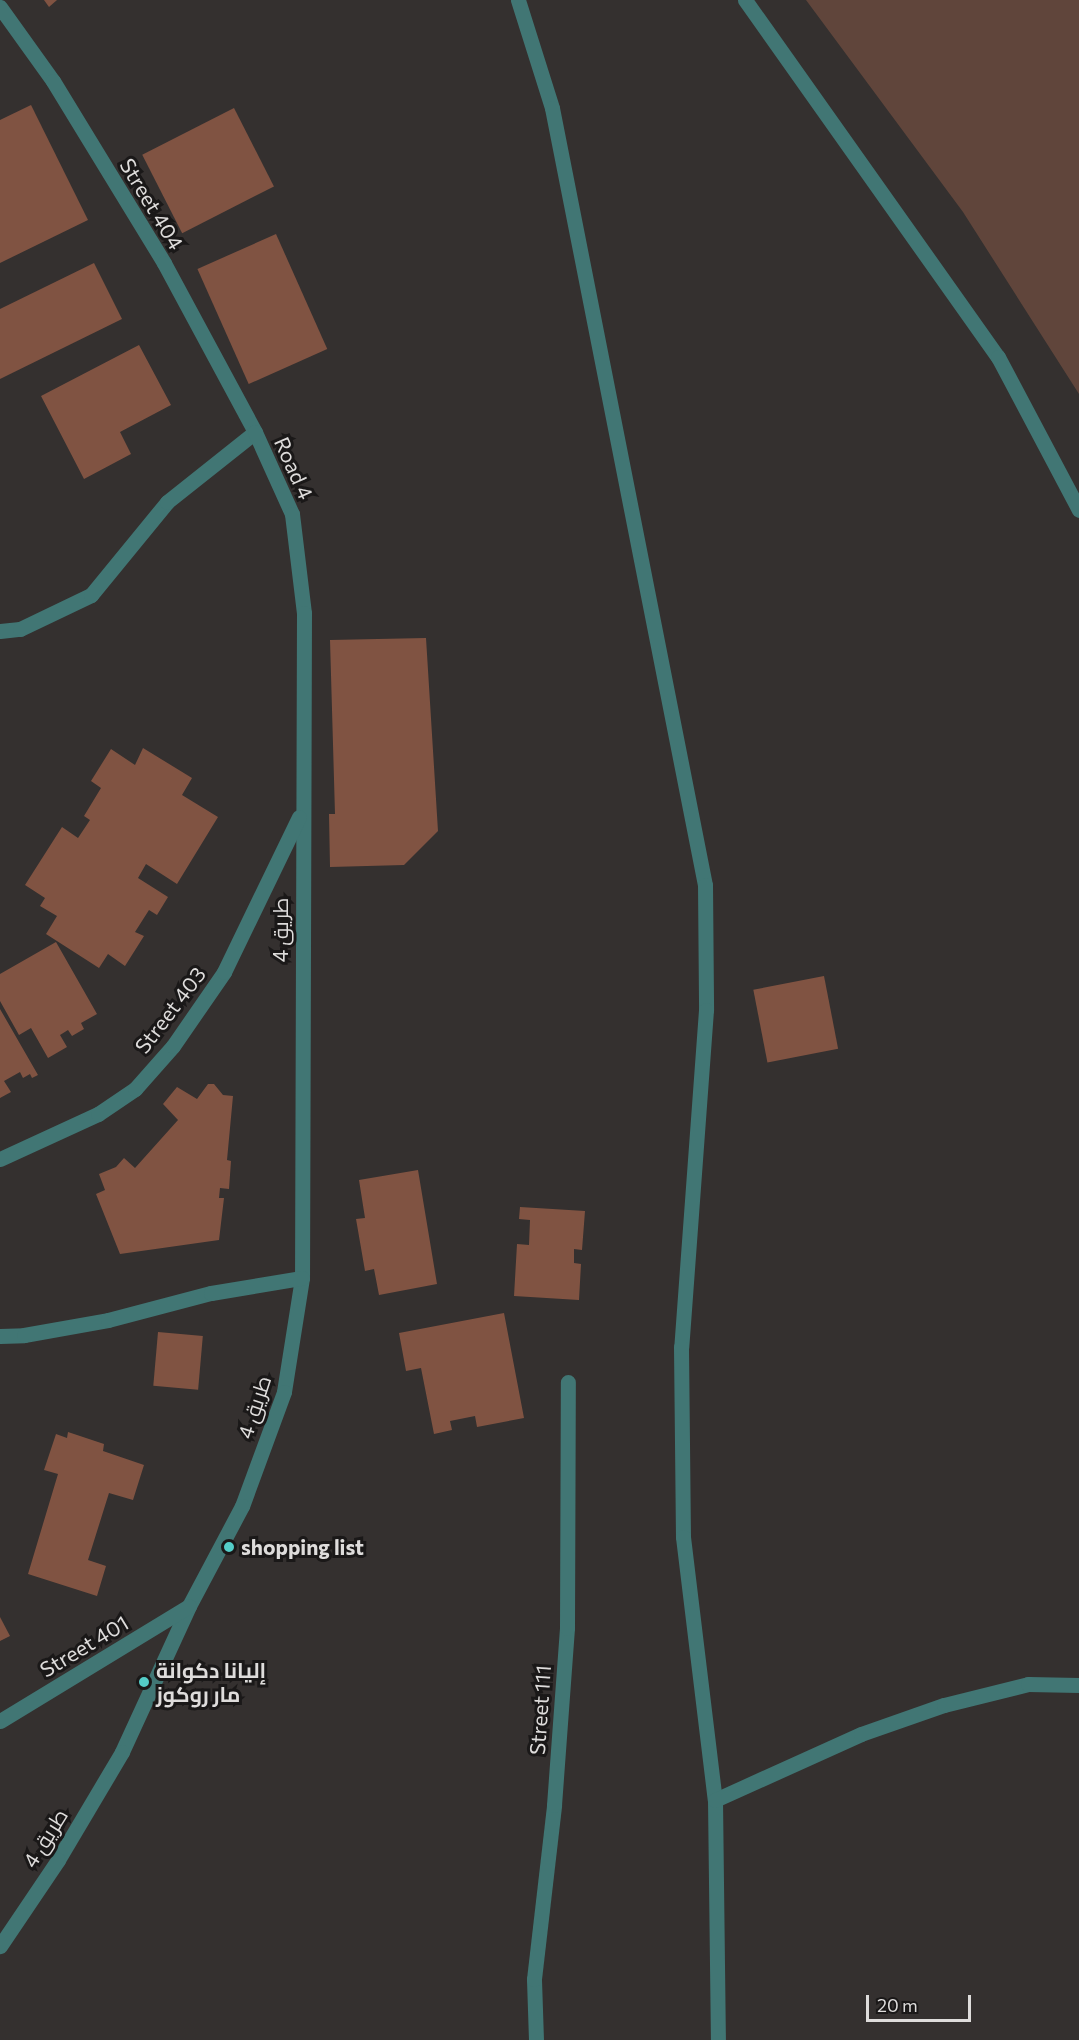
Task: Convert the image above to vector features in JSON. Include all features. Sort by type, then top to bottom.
[{"type":"street","points":[[518,0],[552,108],[705,885],[706,1010],[681,1347],[683,1538],[715,1800],[718,2040]]},
{"type":"street","points":[[746,0],[998,357],[1079,510]]},
{"type":"street","name":"Street 404","points":[[0,7],[52,81],[164,264],[255,432]]},
{"type":"street","name":"Road 4","points":[[0,631],[20,629],[91,595],[167,502],[255,432],[292,514],[300,561],[304,613],[301,815]]},
{"type":"street","name":"Street 403","points":[[0,1159],[98,1114],[135,1089],[173,1046],[224,972],[301,815]]},
{"type":"street","name":"طريق 4","points":[[0,1946],[58,1860],[122,1752],[189,1606],[242,1506],[284,1392],[302,1278],[301,815]]},
{"type":"street","points":[[0,1336],[24,1335],[108,1320],[211,1293],[302,1278]]},
{"type":"street","name":"Street 111","points":[[536,2040],[534,1979],[554,1805],[567,1628],[568,1383]]},
{"type":"street","name":"Street 401","points":[[0,1721],[189,1606]]},
{"type":"street","points":[[715,1800],[861,1734],[944,1705],[1028,1684],[1079,1685]]},
{"type":"shaded area","points":[[806,0],[1079,0],[1079,394],[963,212]]},
{"type":"building","points":[[44,0],[57,0],[49,7]]},
{"type":"building","points":[[31,105],[88,220],[0,263],[0,120]]},
{"type":"building","points":[[234,108],[274,186],[182,233],[142,155]]},
{"type":"building","points":[[276,234],[327,349],[249,384],[197,269]]},
{"type":"building","points":[[94,263],[122,319],[0,379],[0,309]]},
{"type":"building","points":[[139,345],[171,405],[120,432],[131,454],[84,479],[41,396]]},
{"type":"building","points":[[426,638],[438,831],[404,865],[330,867],[329,814],[335,814],[330,640]]},
{"type":"building","points":[[143,748],[192,778],[182,795],[218,817],[177,884],[146,864],[138,878],[168,897],[157,915],[149,910],[135,932],[144,936],[125,966],[108,954],[99,968],[46,934],[57,916],[40,906],[45,898],[25,885],[62,827],[78,838],[90,820],[84,816],[101,788],[91,781],[111,749],[135,765]]},
{"type":"building","points":[[56,942],[97,1014],[81,1023],[84,1029],[72,1036],[68,1030],[60,1035],[67,1047],[48,1058],[31,1028],[19,1035],[0,1001],[0,974]]},
{"type":"building","points":[[824,976],[838,1049],[767,1062],[753,990]]},
{"type":"building","points":[[0,1009],[38,1075],[32,1078],[30,1074],[23,1078],[20,1072],[4,1081],[11,1092],[0,1098]]},
{"type":"building","points":[[208,1084],[214,1084],[223,1095],[233,1096],[227,1160],[231,1161],[229,1189],[220,1188],[219,1198],[224,1198],[219,1240],[120,1254],[96,1194],[105,1190],[99,1174],[116,1167],[124,1158],[135,1168],[178,1120],[163,1104],[177,1087],[197,1099]]},
{"type":"building","points":[[418,1170],[437,1284],[379,1295],[374,1269],[365,1271],[356,1219],[365,1218],[359,1180]]},
{"type":"building","points":[[520,1207],[585,1211],[582,1250],[574,1249],[574,1263],[581,1264],[579,1300],[514,1296],[517,1244],[529,1245],[530,1220],[519,1219]]},
{"type":"building","points":[[504,1313],[524,1418],[477,1427],[475,1416],[450,1421],[452,1430],[434,1434],[421,1368],[406,1371],[399,1333]]},
{"type":"building","points":[[158,1332],[203,1336],[198,1390],[153,1386]]},
{"type":"building","points":[[68,1432],[104,1444],[103,1451],[144,1465],[133,1500],[109,1493],[88,1560],[106,1566],[97,1596],[28,1574],[58,1474],[44,1470],[56,1434],[67,1438]]},
{"type":"building","points":[[0,1617],[10,1636],[0,1641]]},
{"type":"place","name":"shopping list","points":[[229,1547]]},
{"type":"place","name":"إليانا دكوانة مار روكوز","points":[[144,1682]]}]
